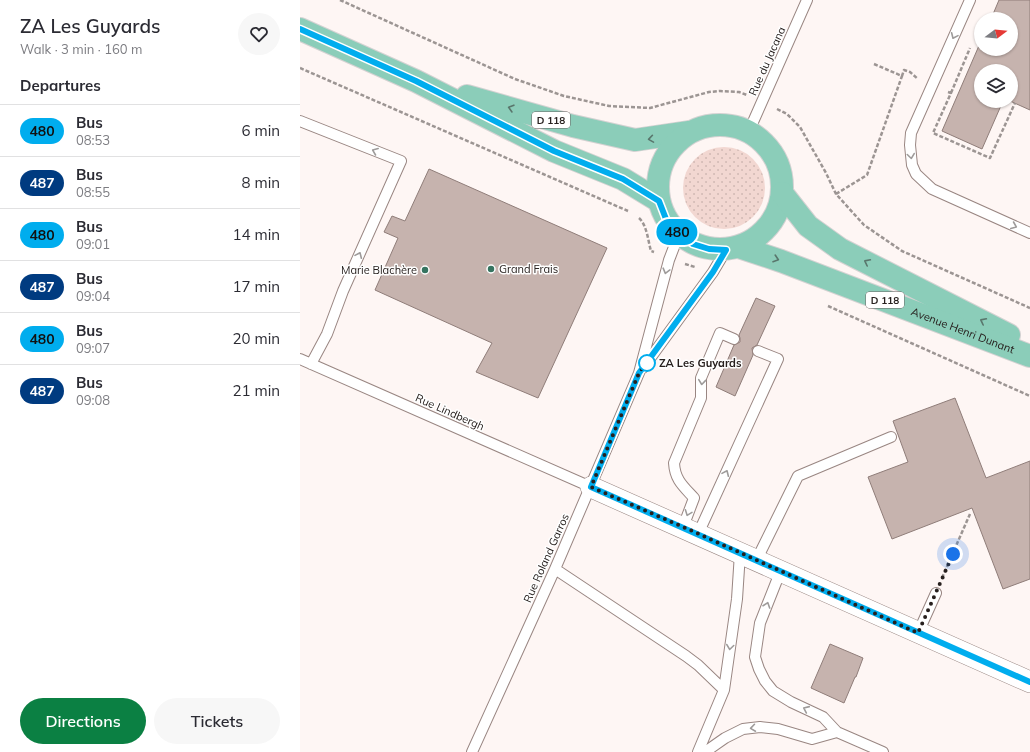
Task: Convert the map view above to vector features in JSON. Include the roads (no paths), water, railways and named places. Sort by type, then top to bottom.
[{"type":"main road","name":"D 118","points":[[300,30],[416,81],[554,151],[623,179],[659,201]]},
{"type":"main road","name":"D 118","points":[[416,81],[573,126],[635,140],[689,132]]},
{"type":"main road","points":[[712,125],[730,125],[749,132],[767,145],[777,162],[782,175],[782,193],[778,211],[769,227],[755,239],[732,248],[709,249],[693,244],[679,234],[666,219],[659,201],[658,176],[664,159],[674,145],[689,132],[712,125]]},
{"type":"main road","name":"Avenue Henri Dunant","points":[[782,193],[808,226],[840,249],[1030,345]]},
{"type":"main road","name":"Avenue Henri Dunant","points":[[732,248],[781,261],[1030,356]]},
{"type":"street","points":[[591,487],[781,570],[918,633],[1030,682]]},
{"type":"lane","name":"Rue du Jacana","points":[[749,132],[807,0]]},
{"type":"lane","points":[[970,0],[911,133],[910,156],[916,174],[932,189],[1030,233]]},
{"type":"lane","points":[[300,120],[401,162],[343,290],[328,334],[311,364]]},
{"type":"lane","name":"Rue Roland Garros","points":[[472,752],[591,487],[639,373],[669,260],[679,234]]},
{"type":"lane","name":"Rue Roland Garros","points":[[639,373],[732,248]]},
{"type":"lane","points":[[690,530],[694,498],[674,473],[674,463],[701,398],[701,378],[720,333],[734,340]]},
{"type":"lane","points":[[690,530],[778,359],[758,351]]},
{"type":"lane","name":"Rue Lindbergh","points":[[300,359],[591,487]]},
{"type":"lane","points":[[698,752],[724,690],[737,599],[748,556],[798,476],[891,436]]},
{"type":"lane","points":[[555,568],[698,665],[724,690]]},
{"type":"lane","points":[[781,570],[760,623],[755,657],[758,669],[773,691],[790,702],[823,717],[836,732],[883,752]]},
{"type":"lane","points":[[918,633],[936,593]]},
{"type":"lane","points":[[705,752],[725,738],[744,729],[760,727],[778,729],[812,739],[836,732]]},
{"type":"place","name":"Grand Frais","points":[[491,269]]},
{"type":"place","name":"Marie Blachère","points":[[425,270]]},
{"type":"place","name":"ZA Les Guyards","points":[[647,363]]}]
